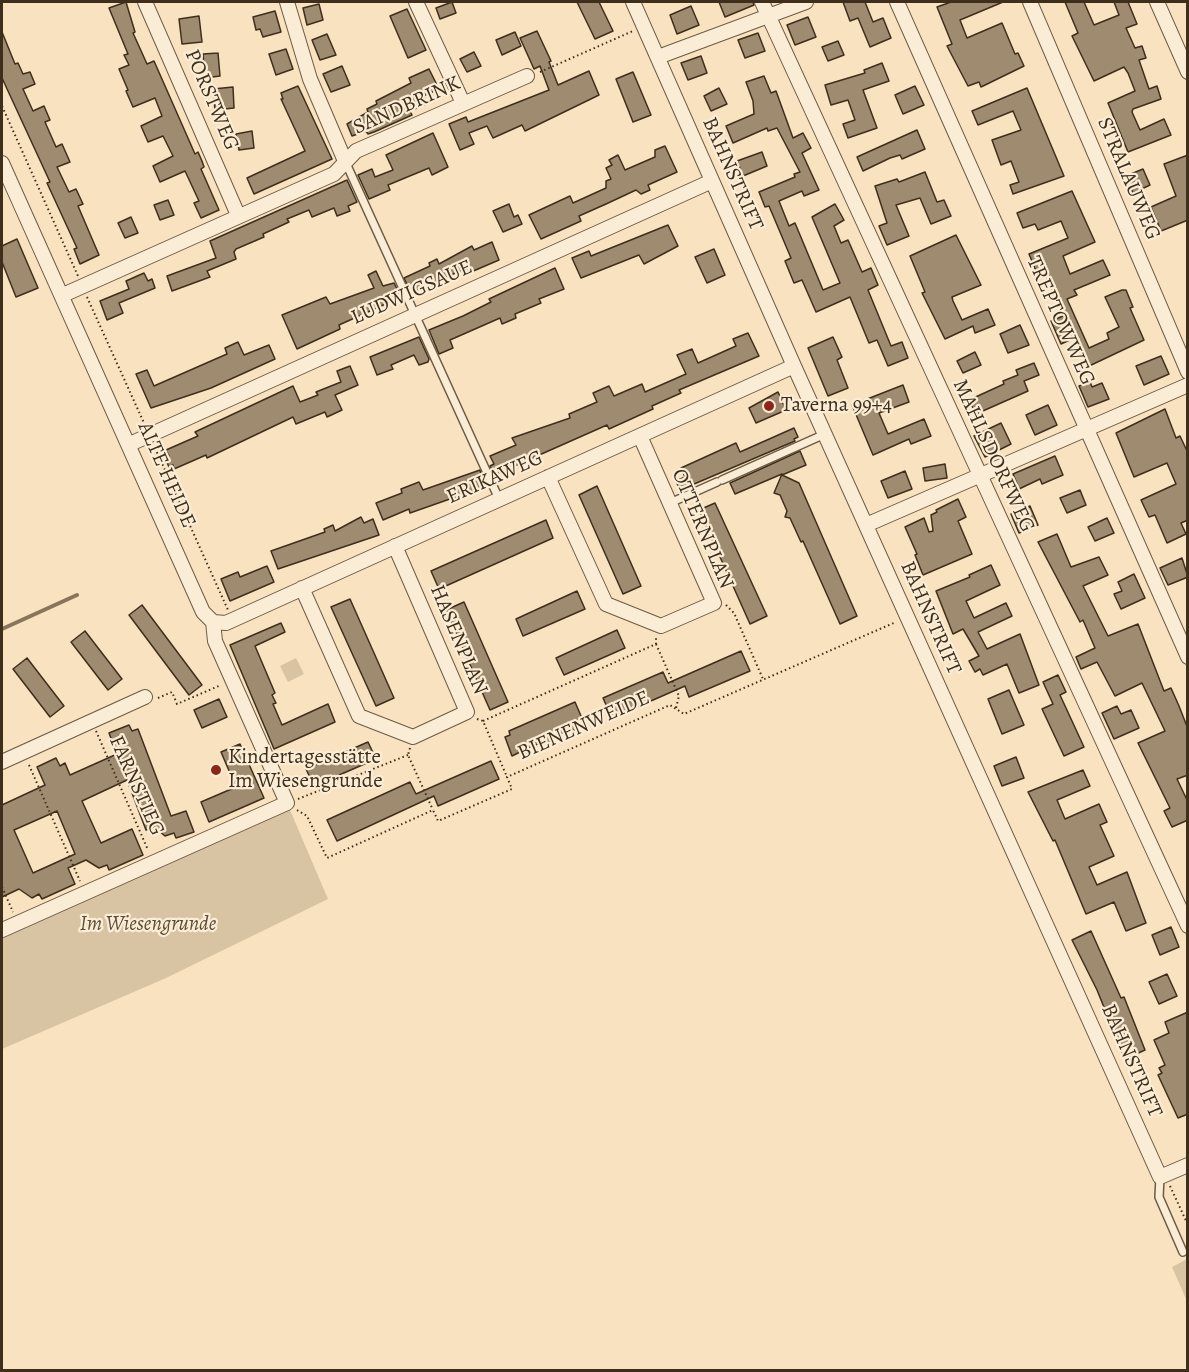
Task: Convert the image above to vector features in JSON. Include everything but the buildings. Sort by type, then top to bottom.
[{"type":"street","name":"PORSTWEG","points":[[145,2],[238,215]]},
{"type":"street","points":[[287,2],[310,79],[345,161]]},
{"type":"street","points":[[416,2],[463,104]]},
{"type":"street","name":"BAHNSTRIFT","points":[[633,2],[907,617],[1163,1176]]},
{"type":"street","name":"MAHLSDORFWEG","points":[[762,2],[978,475],[1188,926]]},
{"type":"street","points":[[658,57],[806,2]]},
{"type":"street","name":"TREPTOWWEG","points":[[897,2],[1188,657]]},
{"type":"street","name":"STRALAUWEG","points":[[1030,2],[1188,372]]},
{"type":"street","points":[[1157,2],[1188,72]]},
{"type":"street","name":"SANDBRINK","points":[[63,295],[334,174],[356,151],[526,76]]},
{"type":"street","name":"ALTE HEIDE","points":[[2,163],[8,195],[63,295],[203,612],[213,622],[214,641],[287,803]]},
{"type":"street","name":"LUDWIGSAUE","points":[[130,444],[712,181]]},
{"type":"street","name":"ERIKAWEG","points":[[213,622],[232,620],[794,366]]},
{"type":"street","points":[[866,525],[1188,385]]},
{"type":"street","name":"OTTERNPLAN","points":[[640,436],[714,603],[661,626],[654,624]]},
{"type":"street","points":[[548,477],[606,604],[654,624]]},
{"type":"street","name":"HASENPLAN","points":[[395,546],[467,712],[413,736]]},
{"type":"street","points":[[302,588],[359,716],[413,736]]},
{"type":"street","points":[[2,762],[145,697]]},
{"type":"street","points":[[2,930],[287,803]]},
{"type":"street","points":[[1163,1176],[1188,1165]]},
{"type":"lane","points":[[345,161],[499,499]]},
{"type":"lane","points":[[670,504],[825,434]]},
{"type":"lane","name":"BAHNSTRIFT","points":[[1163,1176],[1159,1197],[1183,1252]]},
{"type":"path","points":[[526,76],[644,26]]},
{"type":"path","points":[[2,106],[232,620]]},
{"type":"path","points":[[714,603],[729,606],[734,613],[764,679]]},
{"type":"path","name":"BIENENWEIDE","points":[[433,810],[438,821],[512,789],[507,777],[670,705],[684,714],[907,617]]},
{"type":"path","points":[[654,624],[656,644],[679,696],[675,709]]},
{"type":"path","points":[[483,722],[656,644]]},
{"type":"path","points":[[145,697],[148,702],[172,692],[177,704],[232,680]]},
{"type":"path","points":[[467,712],[483,722],[507,777]]},
{"type":"path","name":"FARNSTIEG","points":[[91,721],[153,862]]},
{"type":"path","points":[[287,803],[307,816],[327,858],[433,810],[408,755],[413,736]]},
{"type":"path","points":[[23,751],[85,893]]},
{"type":"path","points":[[287,803],[408,755]]},
{"type":"path","points":[[2,887],[18,923]]},
{"type":"path","points":[[1163,1176],[1188,1225]]},
{"type":"green space","points":[[296,658],[304,674],[288,682],[280,666]]},
{"type":"green space","name":"Im Wiesengrunde","points":[[287,803],[328,899],[166,978],[2,1049],[2,930]]},
{"type":"green space","points":[[1187,1259],[1187,1301],[1172,1267]]},
{"type":"waterway","points":[[2,629],[77,595]]},
{"type":"place","name":"Taverna 99+4","points":[[769,406]]},
{"type":"place","name":"Kindertagesstätte Im Wiesengrunde","points":[[216,770]]}]
